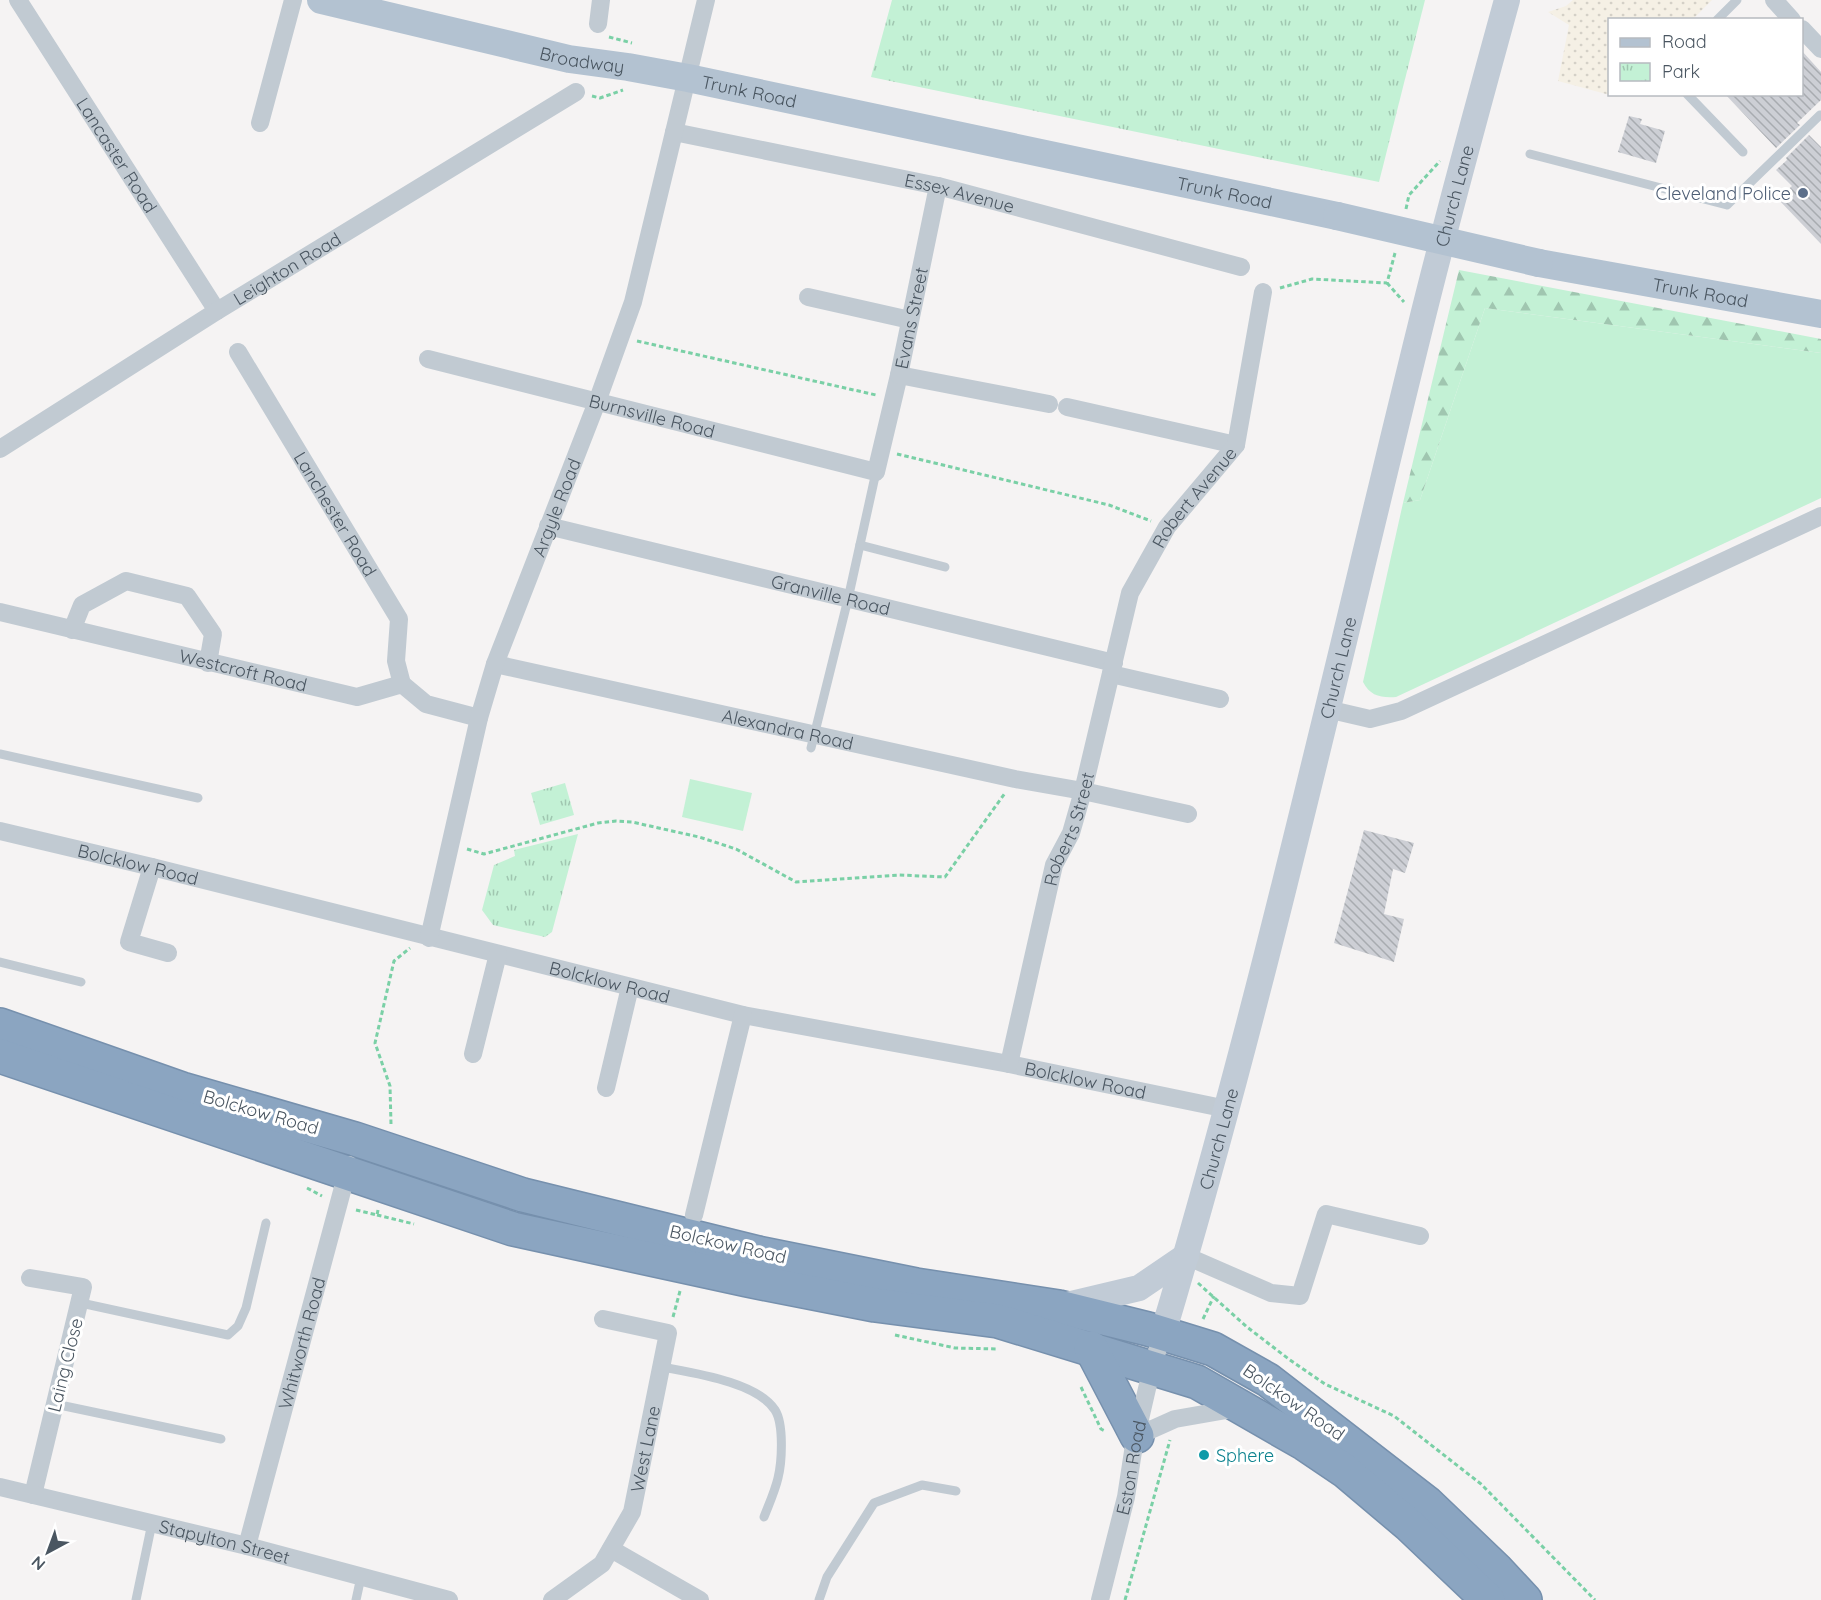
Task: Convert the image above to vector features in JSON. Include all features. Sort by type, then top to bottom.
[{"type":"highway","name":"Bolckow Road","points":[[0,1025],[182,1089],[355,1139],[523,1195],[759,1253],[916,1285],[1050,1320],[1178,1338],[1213,1348],[1268,1380],[1427,1503],[1525,1600]]},
{"type":"highway","name":"Bolckow Road","points":[[0,1056],[513,1229],[747,1280],[875,1305],[998,1321],[1050,1320]]},
{"type":"highway","points":[[1050,1320],[1091,1348],[1197,1382],[1305,1444],[1345,1471],[1409,1525],[1488,1600]]},
{"type":"highway","points":[[1091,1348],[1137,1436]]},
{"type":"main road","name":"Broadway","points":[[321,0],[569,59],[628,67]]},
{"type":"main road","name":"Broadway","points":[[378,0],[569,46],[628,67]]},
{"type":"main road","name":"Trunk Road","points":[[628,67],[1337,216],[1539,263],[1821,314]]},
{"type":"street","name":"Lancaster Road","points":[[18,0],[217,311]]},
{"type":"street","points":[[260,123],[293,0]]},
{"type":"street","points":[[598,24],[601,0]]},
{"type":"street","name":"Argyle Road","points":[[429,938],[479,718],[495,664],[597,402],[633,302],[706,0]]},
{"type":"street","name":"Church Lane","points":[[1178,1338],[1186,1256],[1227,1110],[1421,323],[1506,0]]},
{"type":"street","points":[[1774,0],[1790,18]]},
{"type":"street","points":[[1803,30],[1821,49]]},
{"type":"street","name":"Leighton Road","points":[[0,449],[217,311],[576,92]]},
{"type":"street","name":"Essex Avenue","points":[[674,132],[938,186],[1241,267]]},
{"type":"street","name":"Evans Street","points":[[876,472],[899,375],[938,186]]},
{"type":"street","name":"Robert Avenue","points":[[1130,593],[1167,527],[1236,445],[1263,292]]},
{"type":"street","points":[[808,297],[910,320]]},
{"type":"street","name":"Lanchester Road","points":[[238,352],[399,619],[396,662],[402,684]]},
{"type":"street","name":"Burnsville Road","points":[[428,359],[876,472]]},
{"type":"street","points":[[899,375],[1058,406],[1236,445]]},
{"type":"street","points":[[1327,709],[1370,719],[1401,711],[1821,516]]},
{"type":"street","name":"Granville Road","points":[[548,526],[848,598],[1220,699]]},
{"type":"street","points":[[72,630],[82,605],[126,581],[187,596],[213,634],[208,663]]},
{"type":"street","name":"Roberts Street","points":[[1009,1064],[1054,865],[1071,833],[1083,791],[1130,593]]},
{"type":"street","name":"Westcroft Road","points":[[0,612],[357,697],[402,684]]},
{"type":"street","name":"Alexandra Road","points":[[495,664],[813,741],[1083,791],[1188,814]]},
{"type":"street","points":[[402,684],[426,704],[479,718]]},
{"type":"street","name":"Bolcklow Road","points":[[0,831],[743,1015],[1009,1064],[1227,1110]]},
{"type":"street","points":[[152,867],[129,942],[168,953]]},
{"type":"street","points":[[473,1054],[498,954]]},
{"type":"street","points":[[606,1089],[630,987]]},
{"type":"street","points":[[694,1215],[743,1015]]},
{"type":"street","name":"Whitworth Road","points":[[247,1546],[355,1139]]},
{"type":"street","points":[[1050,1320],[1139,1288],[1186,1256],[1271,1293],[1300,1296],[1326,1214],[1420,1236]]},
{"type":"street","name":"Laing Close","points":[[30,1278],[83,1287],[33,1495]]},
{"type":"street","name":"West Lane","points":[[552,1600],[602,1563],[632,1512],[662,1367],[668,1333],[603,1319]]},
{"type":"street","name":"Eston Road","points":[[1100,1600],[1126,1497],[1152,1367],[1178,1338]]},
{"type":"street","points":[[1137,1436],[1175,1419],[1242,1408]]},
{"type":"street","name":"Stapylton Street","points":[[0,1487],[247,1546],[449,1600]]},
{"type":"street","points":[[610,1549],[700,1600]]},
{"type":"lane","points":[[1719,18],[1737,0]]},
{"type":"lane","points":[[1689,96],[1743,152]]},
{"type":"lane","points":[[1530,153],[1727,205],[1821,116]]},
{"type":"lane","points":[[813,741],[876,472]]},
{"type":"lane","points":[[860,545],[945,567]]},
{"type":"lane","points":[[0,754],[198,798]]},
{"type":"lane","points":[[0,962],[81,982]]},
{"type":"lane","points":[[81,1303],[228,1335],[238,1326],[246,1308],[266,1223]]},
{"type":"lane","points":[[662,1367],[717,1378],[762,1396],[776,1411],[782,1434],[778,1478],[764,1517]]},
{"type":"lane","points":[[55,1404],[221,1439]]},
{"type":"lane","points":[[819,1600],[827,1577],[874,1503],[922,1485],[956,1491]]},
{"type":"lane","points":[[136,1600],[152,1523]]},
{"type":"lane","points":[[356,1600],[361,1577]]},
{"type":"path","points":[[621,337],[893,399]]},
{"type":"path","points":[[881,450],[1109,505],[1167,527]]},
{"type":"path","points":[[449,843],[484,854],[598,823],[616,821],[655,826],[736,849],[796,882],[898,875],[945,878],[1015,779]]},
{"type":"path","points":[[1178,1338],[1214,1296]]},
{"type":"path","points":[[1125,1600],[1175,1419]]},
{"type":"green space","points":[[892,0],[1425,0],[1379,182],[871,77]]},
{"type":"green space","points":[[1459,270],[1821,339],[1821,353],[1485,308],[1420,500],[1403,503]]},
{"type":"green space","points":[[1485,308],[1821,353],[1821,498],[1396,697],[1381,696],[1369,690],[1363,682],[1403,503],[1420,500]]},
{"type":"green space","points":[[690,779],[752,793],[743,831],[682,817]]},
{"type":"green space","points":[[565,783],[574,815],[540,825],[531,793]]},
{"type":"green space","points":[[578,834],[552,932],[545,937],[493,925],[482,910],[494,865],[515,856],[514,850]]},
{"type":"sand","points":[[1573,0],[1712,0],[1694,18],[1608,18],[1608,95],[1558,81],[1569,25],[1548,12],[1566,6]]},
{"type":"building","points":[[1803,52],[1821,72],[1821,100],[1776,148],[1727,96],[1803,96]]},
{"type":"building","points":[[1629,116],[1642,119],[1640,124],[1665,131],[1656,163],[1618,152]]},
{"type":"building","name":"Cleveland Police","points":[[1809,135],[1821,147],[1821,244],[1778,199],[1792,186],[1776,170]]},
{"type":"building","points":[[1364,830],[1414,843],[1405,873],[1393,869],[1384,914],[1404,919],[1394,962],[1334,943]]},
{"type":"place","name":"Cleveland Police","points":[[1803,193]]},
{"type":"place","name":"Sphere","points":[[1204,1455]]}]
